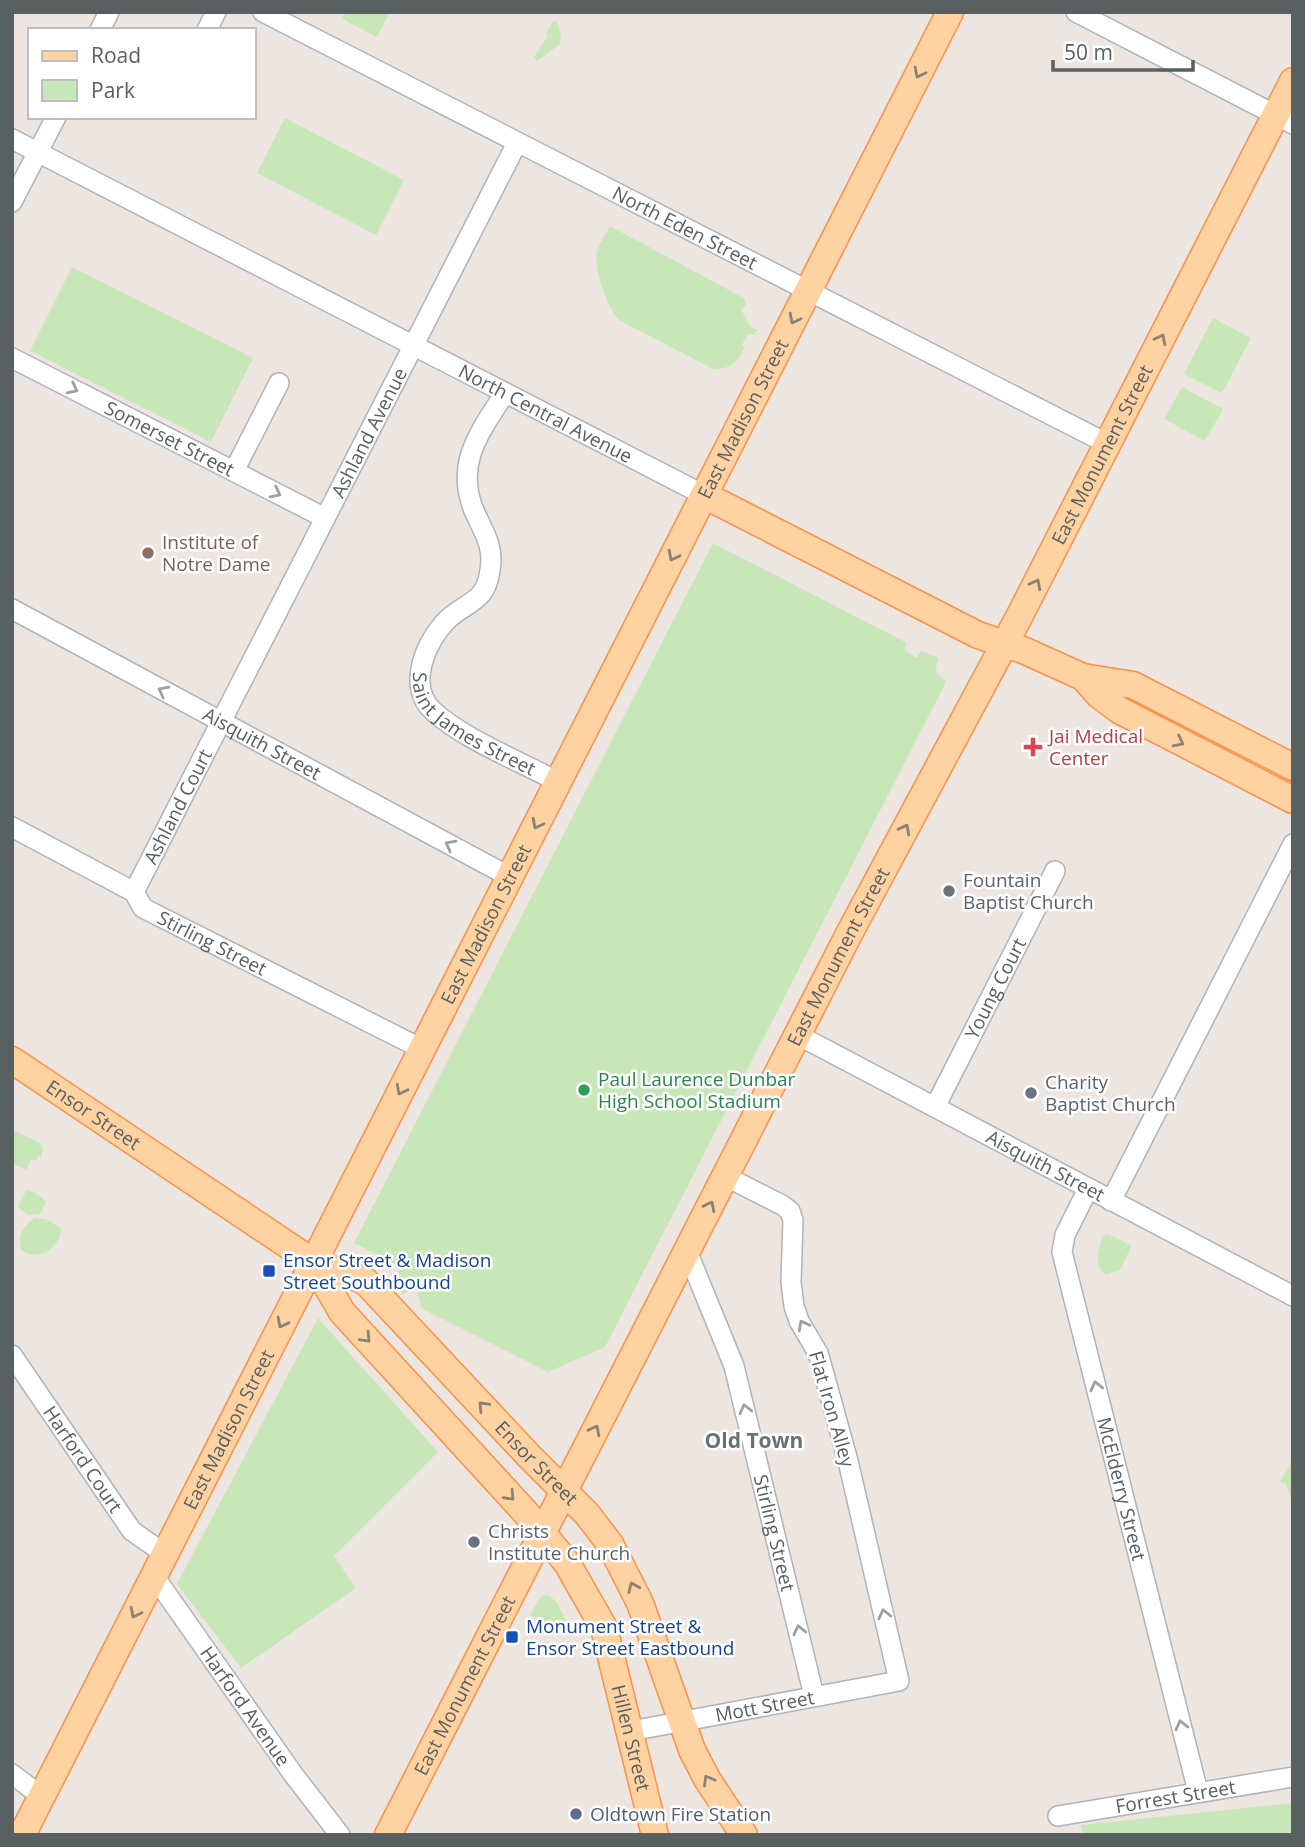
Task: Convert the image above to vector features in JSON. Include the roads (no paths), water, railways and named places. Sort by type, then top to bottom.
[{"type":"main road","name":"East Madison Street","points":[[22,1835],[950,12]]},
{"type":"main road","name":"East Monument Street","points":[[388,1835],[797,1035],[1108,444],[1284,119],[1293,81]]},
{"type":"main road","name":"North Central Avenue","points":[[704,495],[978,635],[1083,677],[1133,685],[1282,761]]},
{"type":"main road","name":"North Central Avenue","points":[[1083,677],[1099,695],[1119,710],[1293,800]]},
{"type":"main road","points":[[1256,781],[1282,761]]},
{"type":"main road","name":"Ensor Street","points":[[12,1060],[313,1262],[365,1281],[587,1514],[610,1544],[625,1570],[644,1616],[680,1721],[707,1779],[744,1835]]},
{"type":"main road","name":"Ensor Street","points":[[313,1262],[342,1312],[543,1532]]},
{"type":"main road","name":"Hillen Street","points":[[543,1532],[567,1563],[604,1629],[655,1835]]},
{"type":"street","points":[[101,28],[109,12]]},
{"type":"street","points":[[208,28],[216,12]]},
{"type":"street","name":"North Eden Street","points":[[263,12],[1108,444]]},
{"type":"street","points":[[1076,12],[1284,119]]},
{"type":"street","points":[[12,202],[55,119]]},
{"type":"street","name":"North Central Avenue","points":[[12,139],[704,495]]},
{"type":"street","name":"Ashland Avenue","points":[[221,722],[517,143]]},
{"type":"street","name":"Somerset Street","points":[[12,358],[326,518]]},
{"type":"street","points":[[234,471],[279,383]]},
{"type":"street","name":"Saint James Street","points":[[505,393],[480,432],[467,466],[468,496],[489,541],[491,570],[486,590],[441,627],[422,659],[423,694],[431,709],[488,746],[558,782]]},
{"type":"street","name":"Aisquith Street","points":[[12,609],[510,877]]},
{"type":"street","name":"Ashland Court","points":[[134,892],[221,722]]},
{"type":"street","name":"Stirling Street","points":[[12,827],[134,892],[143,908],[422,1049]]},
{"type":"street","points":[[1111,1201],[1293,844]]},
{"type":"street","name":"Young Court","points":[[935,1107],[1055,871]]},
{"type":"street","name":"Aisquith Street","points":[[797,1035],[1293,1297]]},
{"type":"street","name":"Flat Iron Alley","points":[[725,1176],[782,1205],[793,1220],[791,1282],[794,1306],[799,1321],[818,1353],[824,1374],[848,1461],[900,1681]]},
{"type":"street","name":"McElderry Street","points":[[1088,1189],[1065,1235],[1062,1252],[1198,1792]]},
{"type":"street","name":"Stirling Street","points":[[687,1251],[734,1366],[814,1696]]},
{"type":"street","name":"Harford Court","points":[[12,1354],[132,1531],[159,1565]]},
{"type":"street","name":"Harford Avenue","points":[[159,1565],[293,1774],[340,1835]]},
{"type":"street","name":"Mott Street","points":[[631,1731],[900,1681]]},
{"type":"street","points":[[12,1774],[41,1796]]},
{"type":"street","name":"Forrest Street","points":[[1058,1816],[1293,1777]]},
{"type":"place","name":"Institute of Notre Dame","points":[[148,553]]},
{"type":"place","name":"Jai Medical Center","points":[[1033,747]]},
{"type":"place","name":"Fountain Baptist Church","points":[[949,891]]},
{"type":"place","name":"Paul Laurence Dunbar High School Stadium","points":[[584,1090]]},
{"type":"place","name":"Charity Baptist Church","points":[[1031,1093]]},
{"type":"place","name":"Ensor Street & Madison Street Southbound","points":[[269,1271]]},
{"type":"place","name":"Christs Institute Church","points":[[474,1542]]},
{"type":"place","name":"Monument Street & Ensor Street Eastbound","points":[[512,1637]]},
{"type":"place","name":"Oldtown Fire Station","points":[[576,1814]]},
{"type":"district","name":"Old Town","points":[[754,1441]]}]
